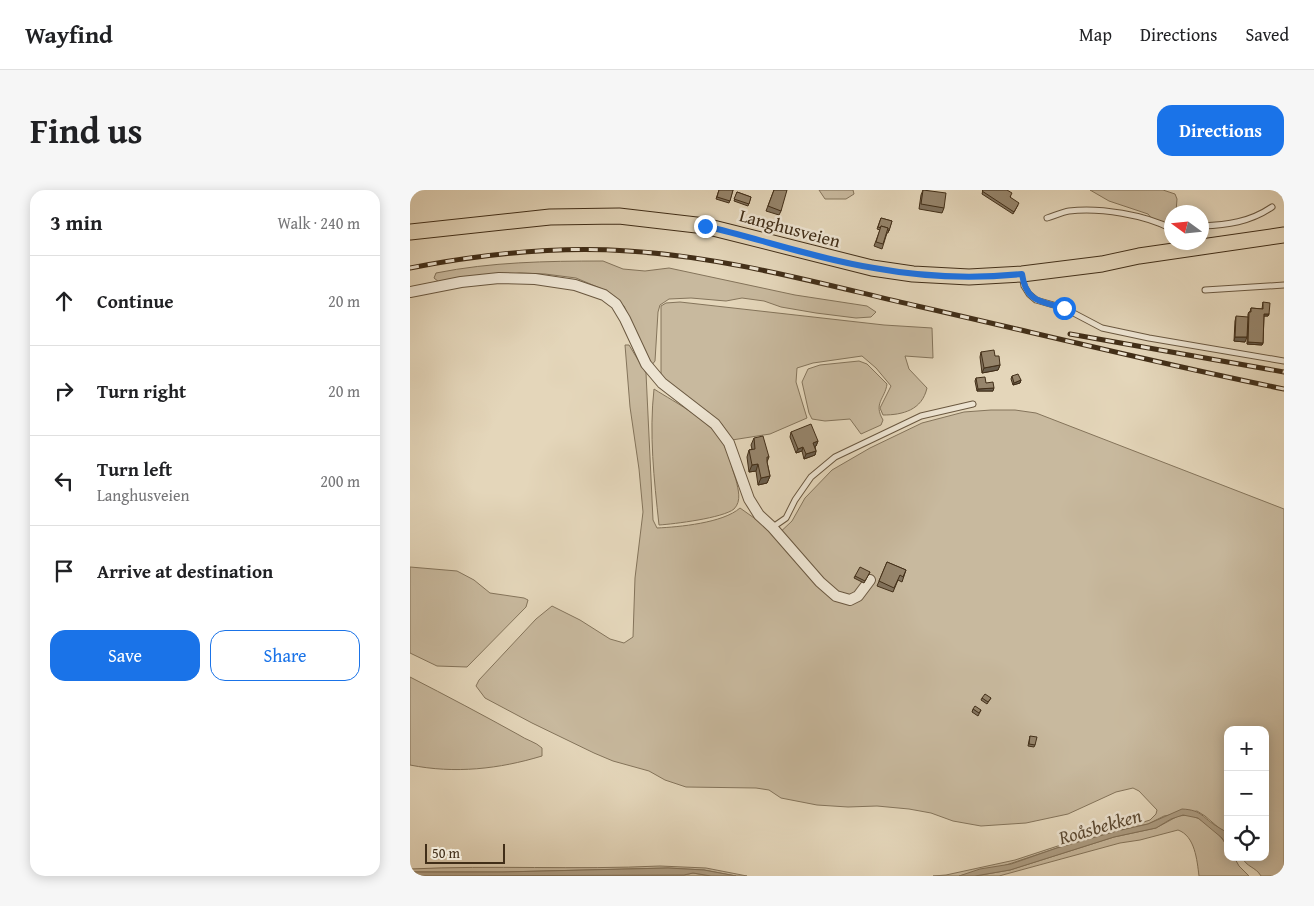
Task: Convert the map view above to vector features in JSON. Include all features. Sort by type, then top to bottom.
[{"type":"main road","name":"Langhusveien","points":[[410,232],[550,217],[619,216],[705,226],[839,260],[901,273],[969,277],[1022,274],[1102,264],[1139,256],[1182,250]]},
{"type":"main road","name":"Langhusveien","points":[[1209,246],[1284,235]]},
{"type":"main road","name":"Langhusveien","points":[[1209,249],[1284,246]]},
{"type":"street","points":[[410,292],[462,282],[499,278],[535,279],[575,285],[604,295],[616,304],[625,318],[646,364],[662,383],[715,424],[730,444],[748,499],[759,515],[820,582],[836,596],[850,600],[858,596],[870,580]]},
{"type":"lane","points":[[1209,226],[1238,223],[1272,207]]},
{"type":"lane","points":[[1047,218],[1080,210],[1138,216],[1164,225]]},
{"type":"lane","points":[[1022,274],[1024,286],[1036,300],[1064,308],[1102,328],[1158,340],[1284,361]]},
{"type":"lane","points":[[1205,290],[1284,285]]},
{"type":"lane","points":[[772,528],[786,518],[795,500],[811,477],[836,457],[921,416],[973,404]]},
{"type":"shaded area","points":[[819,190],[853,190],[854,194],[846,199],[825,199]]},
{"type":"shaded area","points":[[1090,190],[1163,190],[1175,194],[1177,199],[1177,205],[1164,205],[1164,224],[1158,226],[1148,214],[1109,201]]},
{"type":"shaded area","points":[[603,261],[623,269],[645,271],[669,268],[795,295],[867,306],[876,312],[871,317],[856,318],[781,307],[764,301],[742,298],[726,301],[691,298],[669,299],[660,305],[658,312],[655,361],[651,366],[624,306],[607,291],[576,278],[520,273],[439,282],[434,278],[436,273],[498,264]]},
{"type":"shaded area","points":[[680,302],[884,325],[932,328],[933,358],[905,356],[909,369],[927,388],[921,402],[911,410],[898,414],[883,415],[880,408],[891,386],[876,368],[862,356],[813,363],[797,368],[796,382],[807,418],[770,434],[732,440],[721,423],[661,378],[661,306],[666,303]]},
{"type":"shaded area","points":[[625,345],[629,345],[646,373],[653,520],[657,528],[712,521],[740,508],[764,525],[775,537],[792,521],[805,498],[832,470],[870,448],[922,423],[964,412],[991,410],[1015,410],[1036,413],[1284,509],[1284,876],[1261,876],[1245,861],[1269,861],[1269,726],[1224,726],[1224,831],[1197,811],[1164,816],[1148,824],[1057,848],[1000,867],[959,876],[933,876],[946,875],[1015,860],[1073,841],[1131,826],[1150,820],[1157,810],[1139,791],[1133,788],[1116,792],[1068,814],[1026,823],[981,826],[953,821],[931,813],[909,809],[877,806],[817,805],[781,798],[769,790],[756,788],[686,787],[665,780],[649,771],[613,761],[594,753],[485,698],[476,686],[479,680],[536,619],[552,606],[580,620],[610,639],[624,643],[633,637],[635,578],[643,512],[630,407]]},
{"type":"shaded area","points":[[859,361],[867,364],[887,384],[879,405],[883,420],[881,425],[861,434],[850,419],[825,421],[812,419],[802,382],[808,369],[820,365]]},
{"type":"shaded area","points":[[654,389],[704,421],[720,438],[728,455],[738,487],[739,499],[734,509],[709,518],[659,525],[652,440]]},
{"type":"shaded area","points":[[410,567],[457,571],[474,580],[490,593],[528,600],[526,607],[467,667],[437,666],[410,653]]},
{"type":"shaded area","points":[[410,677],[537,744],[542,748],[542,756],[510,764],[477,769],[460,770],[410,765]]},
{"type":"shaded area","points":[[1182,809],[1194,811],[1224,831],[1224,841],[1198,818],[1183,815],[1171,819],[1156,828],[1114,837],[1010,870],[975,876],[959,876],[980,869],[1011,864],[1057,848],[1148,824]]},
{"type":"shaded area","points":[[1189,815],[1200,819],[1215,831],[1224,842],[1224,861],[1236,861],[1249,876],[1199,876],[1192,843],[1184,833],[1178,830],[1120,843],[999,876],[975,876],[1010,870],[1114,837],[1156,828],[1178,816]]},
{"type":"shaded area","points":[[660,866],[706,868],[747,876],[736,876],[704,870],[668,868],[410,872],[410,869],[441,868]]},
{"type":"shaded area","points":[[668,868],[704,870],[736,876],[711,876],[693,873],[684,875],[410,876],[411,872]]},
{"type":"shaded area","points":[[693,873],[711,876],[488,876],[684,875]]},
{"type":"building","points":[[719,190],[733,190],[730,201],[717,197]]},
{"type":"building","points":[[774,190],[787,190],[781,211],[768,206]]},
{"type":"building","points":[[923,190],[946,193],[944,208],[921,204]]},
{"type":"building","points":[[983,190],[1007,190],[1012,193],[1010,197],[1019,203],[1014,212]]},
{"type":"building","points":[[737,192],[751,197],[749,204],[734,199]]},
{"type":"building","points":[[881,218],[892,221],[889,231],[888,228],[878,227]]},
{"type":"building","points":[[881,226],[888,228],[883,244],[876,242]]},
{"type":"building","points":[[1263,302],[1270,303],[1269,314],[1264,314],[1263,343],[1248,342],[1249,312],[1251,312],[1251,308],[1263,309]]},
{"type":"building","points":[[1236,316],[1248,317],[1247,337],[1235,337]]},
{"type":"building","points":[[994,350],[995,356],[999,356],[1000,365],[984,368],[981,352]]},
{"type":"building","points":[[1018,374],[1021,380],[1014,383],[1012,376]]},
{"type":"building","points":[[985,377],[986,383],[993,382],[994,388],[978,389],[976,378]]},
{"type":"building","points":[[811,424],[818,441],[813,443],[816,451],[806,454],[803,447],[798,449],[791,432]]},
{"type":"building","points":[[763,436],[769,457],[767,457],[767,462],[770,476],[761,478],[758,464],[752,465],[749,450],[755,449],[754,438]]},
{"type":"building","points":[[887,562],[906,570],[903,577],[900,575],[894,588],[879,581]]},
{"type":"building","points":[[860,567],[870,572],[865,581],[855,576]]},
{"type":"building","points":[[985,694],[991,698],[988,702],[982,698]]},
{"type":"building","points":[[975,706],[981,710],[979,713],[973,709]]},
{"type":"building","points":[[1030,736],[1037,737],[1035,745],[1029,744]]},
{"type":"railway","points":[[410,268],[491,255],[546,250],[601,250],[665,254],[774,272],[1146,359],[1284,389]]},
{"type":"railway","points":[[1070,334],[1284,372]]},
{"type":"route","points":[[705,226],[872,268],[901,273],[949,277],[1022,274],[1024,286],[1036,300],[1064,308]]},
{"type":"water label","name":"Roåsbekken","points":[[1100,826]]}]
